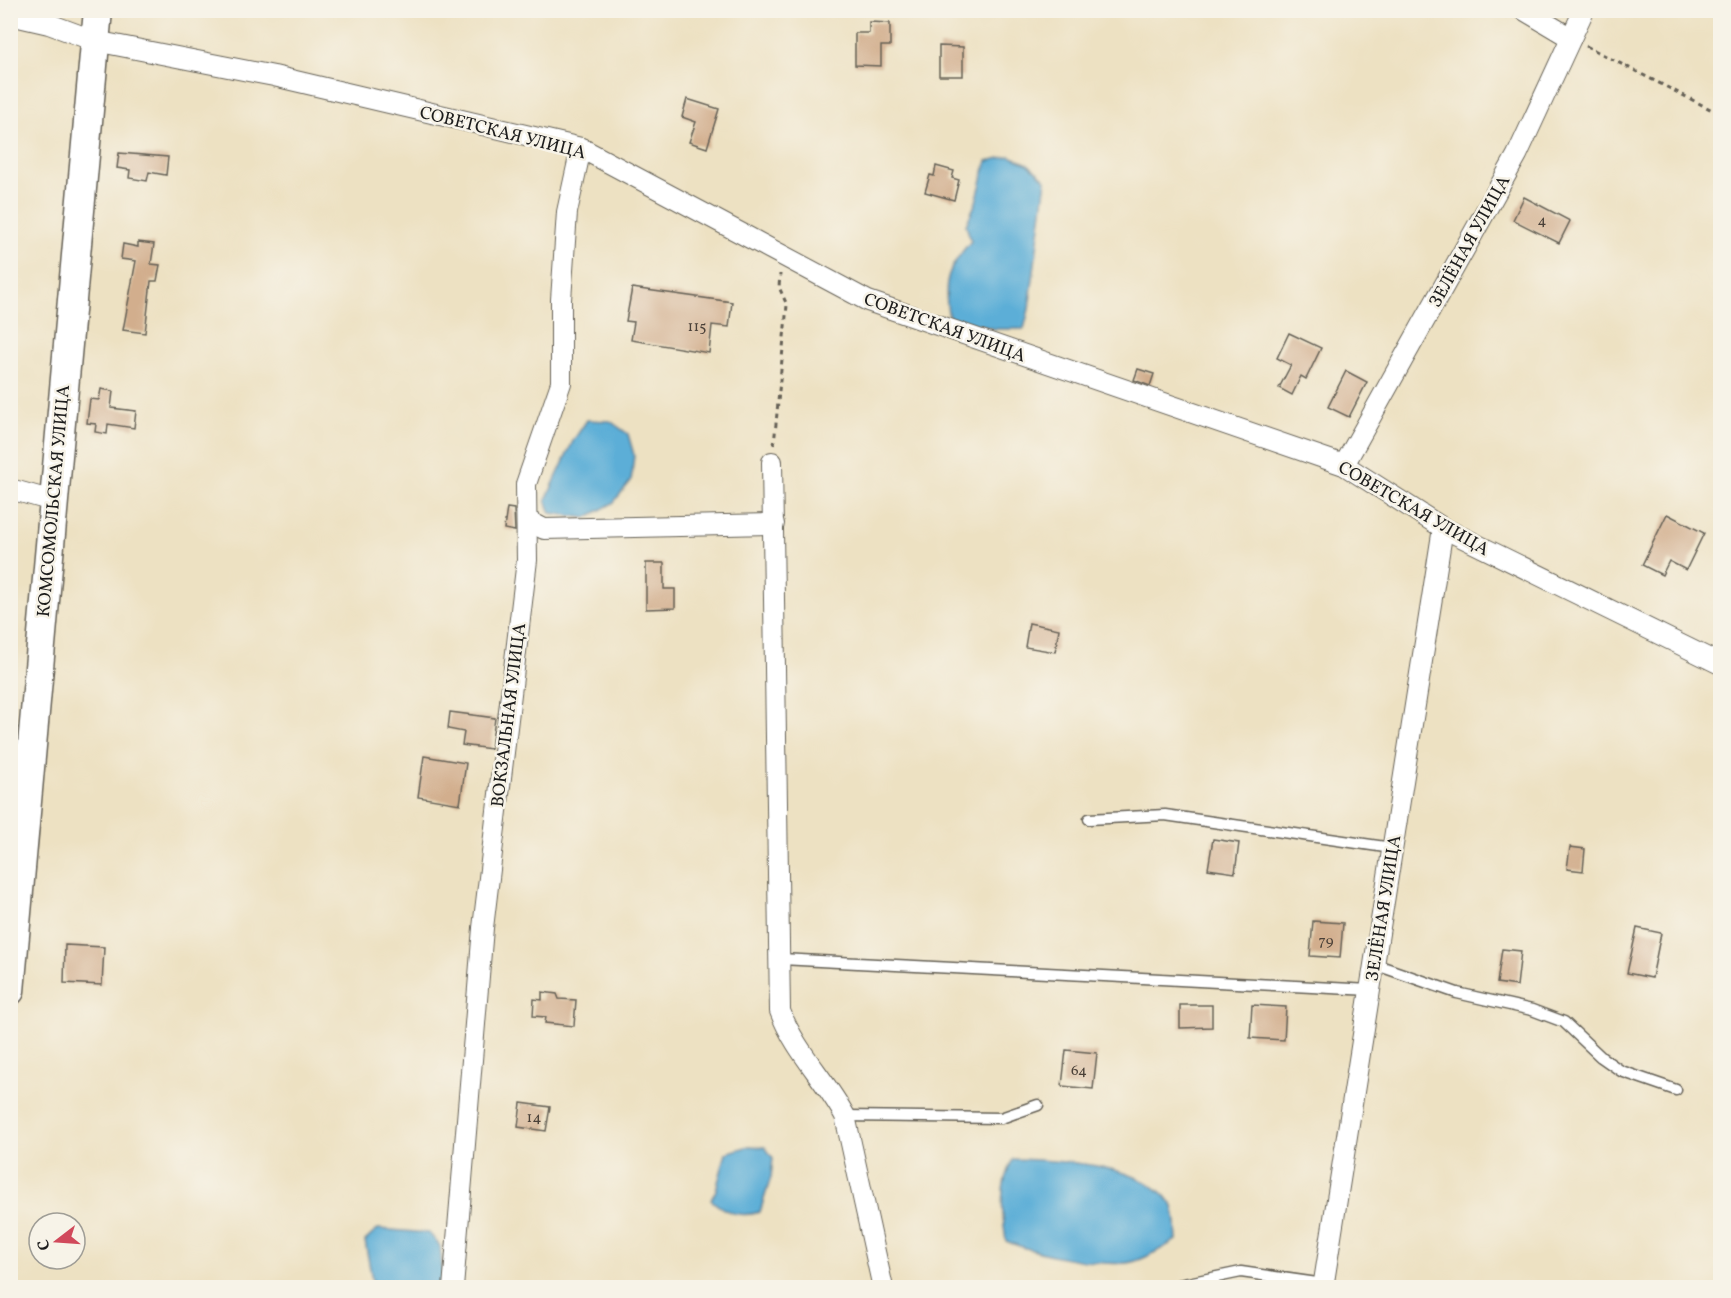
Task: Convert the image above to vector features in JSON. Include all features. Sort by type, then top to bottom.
[{"type":"street","name":"КОМСОМОЛЬСКАЯ УЛИЦА","points":[[10,991],[17,834],[53,501],[98,10]]},
{"type":"street","points":[[1524,10],[1571,38]]},
{"type":"street","name":"ЗЕЛЁНАЯ УЛИЦА","points":[[1344,465],[1517,155],[1584,10]]},
{"type":"street","name":"СОВЕТСКАЯ УЛИЦА","points":[[10,15],[49,24],[96,41],[274,76],[581,148],[868,301],[1344,465],[1443,528],[1720,664]]},
{"type":"street","name":"ВОКЗАЛЬНАЯ УЛИЦА","points":[[453,1287],[483,928],[527,560],[526,484],[561,383],[561,300],[567,212],[581,148]]},
{"type":"street","points":[[772,462],[780,1011],[788,1034],[802,1056],[833,1094],[845,1116],[883,1287]]},
{"type":"street","points":[[10,489],[53,501]]},
{"type":"street","points":[[527,520],[544,529],[774,524]]},
{"type":"street","name":"ЗЕЛЁНАЯ УЛИЦА","points":[[1324,1286],[1443,528]]},
{"type":"lane","points":[[1089,819],[1165,816],[1392,848]]},
{"type":"lane","points":[[781,959],[1370,990]]},
{"type":"lane","points":[[1374,964],[1457,993],[1533,1010],[1564,1022],[1600,1057],[1621,1071],[1676,1090]]},
{"type":"lane","points":[[845,1116],[1001,1118],[1038,1105]]},
{"type":"lane","points":[[1164,1287],[1241,1272],[1324,1286]]},
{"type":"path","points":[[1571,38],[1720,114]]},
{"type":"path","points":[[772,462],[787,305],[779,287],[782,256]]},
{"type":"water","points":[[1010,156],[1028,164],[1046,180],[1029,309],[1024,329],[995,329],[949,318],[946,294],[948,276],[956,260],[971,241],[966,225],[976,202],[987,161]]},
{"type":"water","points":[[587,420],[610,421],[628,434],[634,455],[631,481],[613,503],[586,518],[551,513],[546,500],[573,441]]},
{"type":"water","points":[[749,1146],[765,1147],[773,1158],[771,1177],[760,1212],[734,1213],[711,1200],[726,1153]]},
{"type":"water","points":[[1013,1159],[1098,1166],[1140,1179],[1157,1189],[1173,1206],[1177,1240],[1139,1260],[1126,1263],[1098,1263],[1065,1258],[1006,1241],[1003,1189]]},
{"type":"water","points":[[378,1229],[429,1233],[440,1246],[444,1287],[373,1285],[365,1241]]},
{"type":"building","points":[[869,22],[890,23],[890,46],[881,46],[881,66],[855,65],[855,33],[869,33]]},
{"type":"building","points":[[939,46],[963,47],[963,76],[939,76]]},
{"type":"building","points":[[687,99],[719,109],[707,148],[689,142],[696,122],[682,117]]},
{"type":"building","points":[[119,153],[168,157],[166,175],[149,172],[147,181],[129,178],[130,170],[117,168]]},
{"type":"building","points":[[936,166],[954,171],[952,178],[959,180],[954,200],[925,192],[930,175],[934,176]]},
{"type":"building","points":[[1524,197],[1570,221],[1559,243],[1513,220]]},
{"type":"building","points":[[138,242],[154,244],[151,264],[160,265],[157,281],[151,281],[145,333],[123,330],[136,261],[121,259],[123,244],[138,247]]},
{"type":"building","points":[[632,288],[732,302],[729,327],[712,325],[709,353],[631,340],[634,322],[626,321]]},
{"type":"building","points":[[1289,333],[1321,348],[1306,379],[1301,376],[1292,395],[1279,388],[1291,365],[1277,358]]},
{"type":"building","points":[[1138,369],[1154,374],[1150,386],[1134,380]]},
{"type":"building","points":[[1346,371],[1367,382],[1349,417],[1328,407]]},
{"type":"building","points":[[101,389],[113,391],[111,408],[136,411],[134,428],[108,424],[107,434],[95,432],[96,424],[87,423],[90,399],[99,400]]},
{"type":"building","points":[[507,508],[514,509],[515,531],[504,529]]},
{"type":"building","points":[[1667,514],[1704,533],[1686,570],[1669,561],[1662,575],[1642,565]]},
{"type":"building","points":[[646,563],[664,563],[664,589],[675,589],[675,608],[646,609]]},
{"type":"building","points":[[1029,623],[1059,629],[1055,652],[1025,647]]},
{"type":"building","points":[[450,712],[495,718],[491,749],[462,745],[464,732],[448,729]]},
{"type":"building","points":[[424,756],[466,763],[460,804],[418,797]]},
{"type":"building","points":[[1213,839],[1239,843],[1235,873],[1208,869]]},
{"type":"building","points":[[1570,847],[1585,849],[1583,871],[1567,869]]},
{"type":"building","points":[[1313,921],[1343,923],[1340,958],[1310,956]]},
{"type":"building","points":[[1637,928],[1661,933],[1652,978],[1627,973]]},
{"type":"building","points":[[65,945],[104,947],[102,985],[64,983]]},
{"type":"building","points":[[1502,949],[1521,951],[1517,986],[1497,983]]},
{"type":"building","points":[[542,992],[557,994],[559,999],[576,1000],[574,1026],[545,1023],[546,1017],[533,1016],[534,999],[542,1000]]},
{"type":"building","points":[[1180,1005],[1212,1005],[1212,1027],[1180,1028]]},
{"type":"building","points":[[1252,1005],[1286,1007],[1284,1040],[1250,1038]]},
{"type":"building","points":[[1066,1050],[1097,1053],[1093,1089],[1062,1086]]},
{"type":"building","points":[[521,1103],[550,1107],[546,1131],[518,1127]]}]
